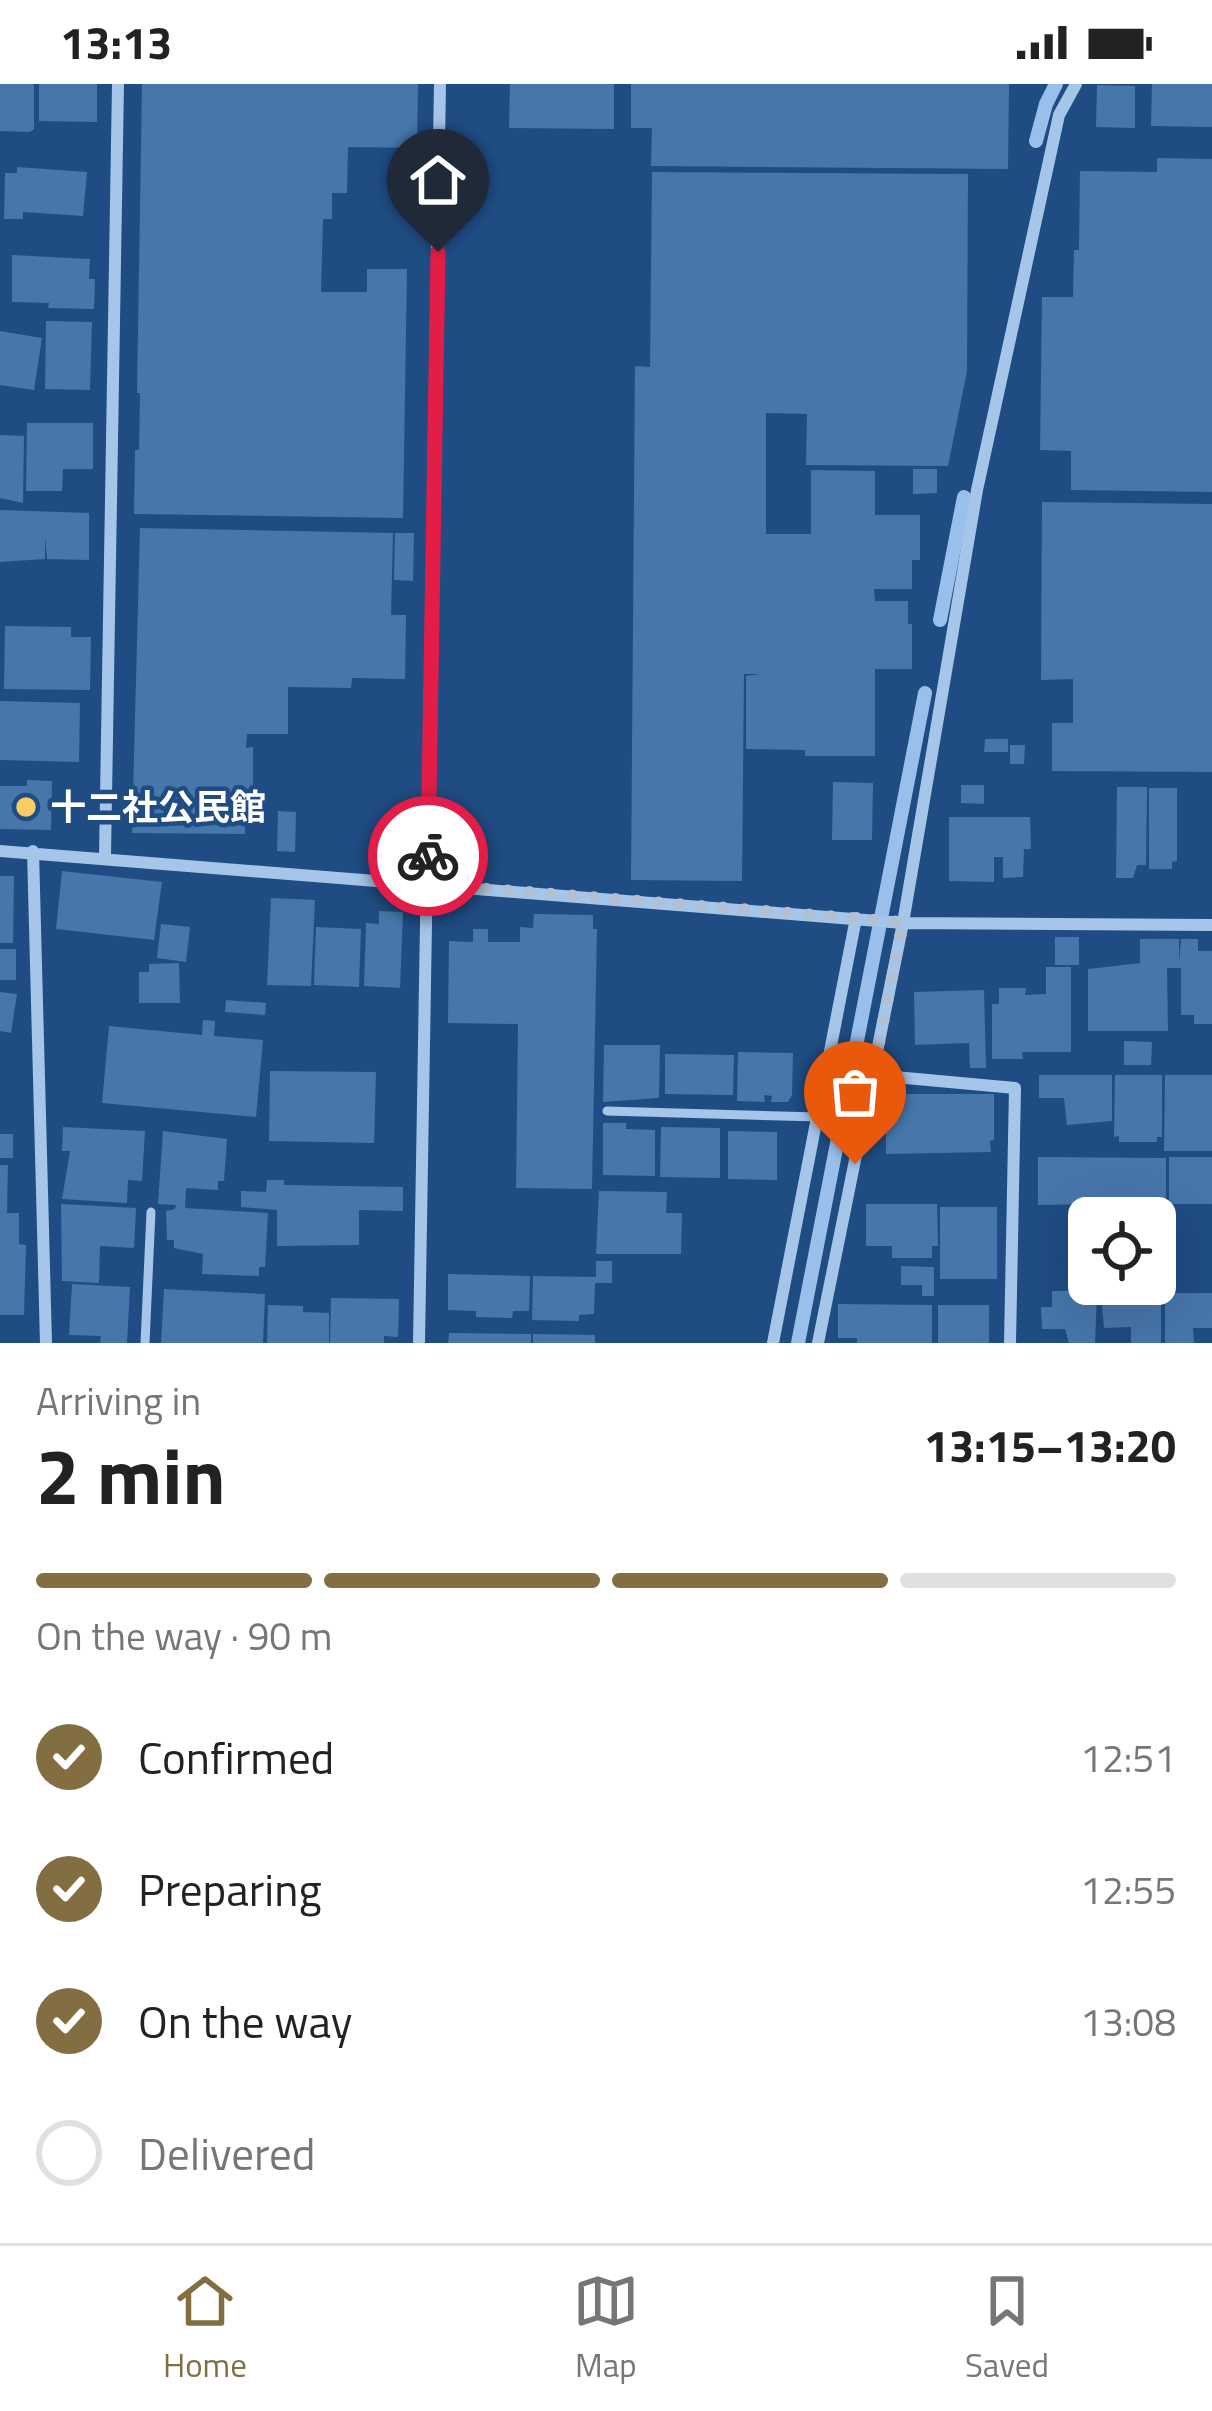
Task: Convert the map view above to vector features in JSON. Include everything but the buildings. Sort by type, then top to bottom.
[{"type":"street","points":[[105,856],[118,84]]},
{"type":"street","points":[[419,1343],[440,84]]},
{"type":"street","points":[[818,1343],[903,922],[977,490],[1059,115],[1076,84]]},
{"type":"street","points":[[0,851],[903,922],[1212,925]]},
{"type":"street","points":[[33,851],[46,1343]]},
{"type":"street","points":[[773,1343],[856,918]]},
{"type":"street","points":[[873,1075],[1015,1088],[1010,1343]]},
{"type":"lane","points":[[607,1112],[819,1117]]},
{"type":"lane","points":[[145,1343],[151,1212]]},
{"type":"waterway","points":[[1036,141],[1056,84]]},
{"type":"waterway","points":[[940,620],[964,497]]},
{"type":"waterway","points":[[798,1343],[925,693]]},
{"type":"way so far","points":[[428,856],[428,884],[903,922],[855,1164]]},
{"type":"place","name":"十二社公民館","points":[[26,807]]},
{"type":"route","points":[[428,856],[438,252]]}]
